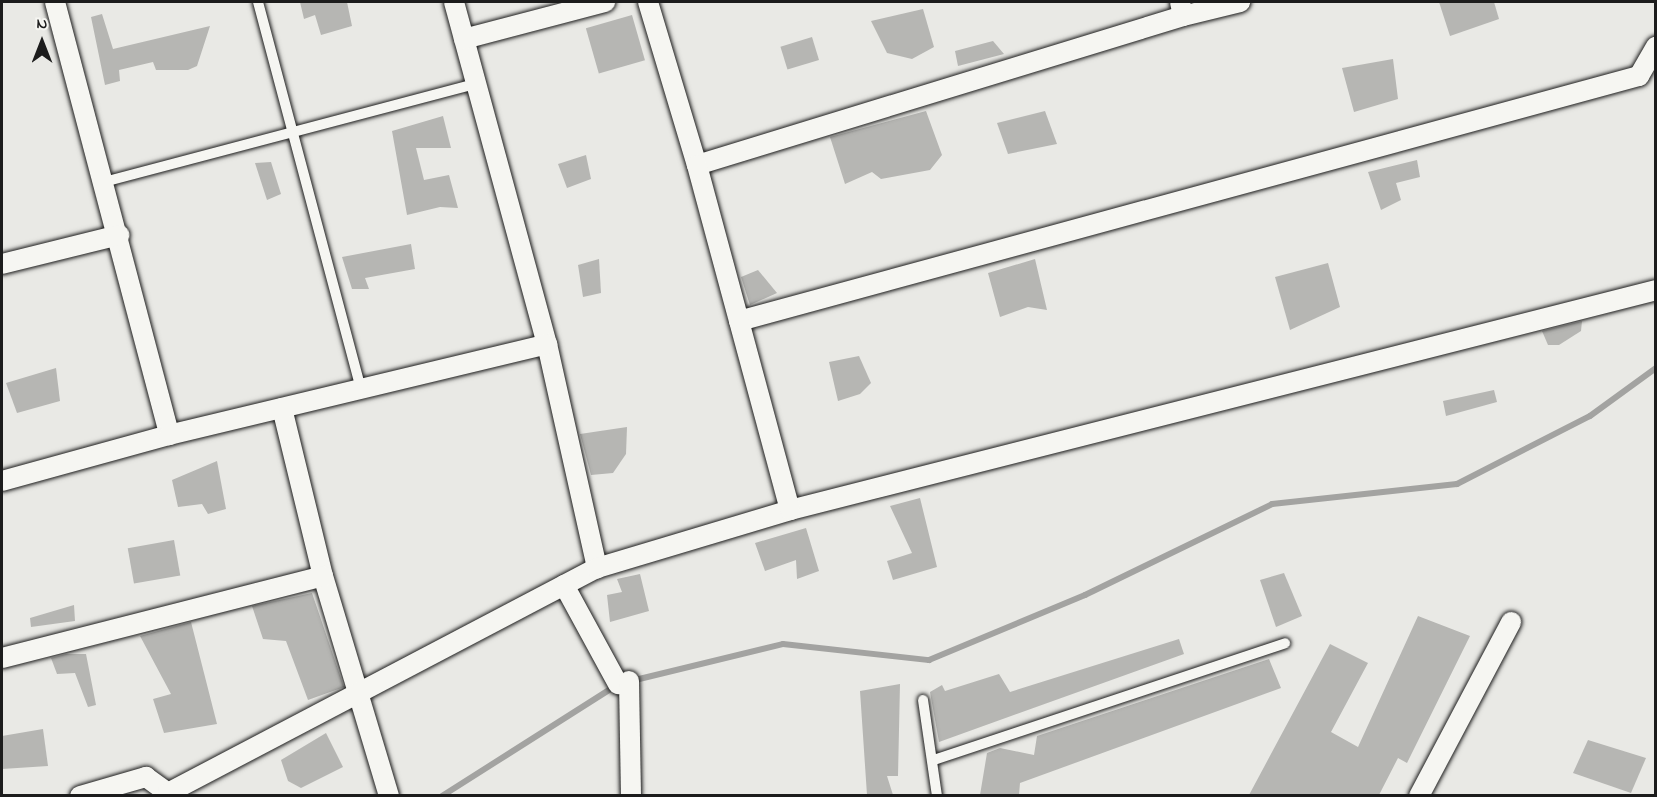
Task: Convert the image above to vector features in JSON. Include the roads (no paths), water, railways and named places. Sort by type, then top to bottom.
[{"type":"street","points":[[55,2],[170,435]]},
{"type":"street","points":[[454,2],[547,344],[597,568]]},
{"type":"street","points":[[464,39],[604,2]]},
{"type":"street","points":[[648,2],[697,165],[790,510]]},
{"type":"street","points":[[697,165],[1181,9],[1240,2]]},
{"type":"street","points":[[739,321],[1639,76],[1656,46]]},
{"type":"street","points":[[2,264],[118,236]]},
{"type":"street","points":[[80,795],[146,777],[168,793],[597,568],[790,510],[1656,291]]},
{"type":"street","points":[[2,481],[170,435],[547,344]]},
{"type":"street","points":[[282,408],[323,576],[360,692],[389,795]]},
{"type":"street","points":[[2,658],[323,576]]},
{"type":"street","points":[[564,585],[623,683],[631,795]]},
{"type":"street","points":[[1419,795],[1511,622]]},
{"type":"lane","points":[[258,2],[361,389]]},
{"type":"lane","points":[[104,182],[476,84]]},
{"type":"lane","points":[[934,760],[1285,643]]},
{"type":"lane","points":[[923,700],[934,760],[937,795]]},
{"type":"waterway","points":[[631,681],[783,644],[929,660],[1085,595],[1272,504],[1457,484],[1590,416],[1656,368]]},
{"type":"waterway","points":[[442,796],[615,686]]}]
